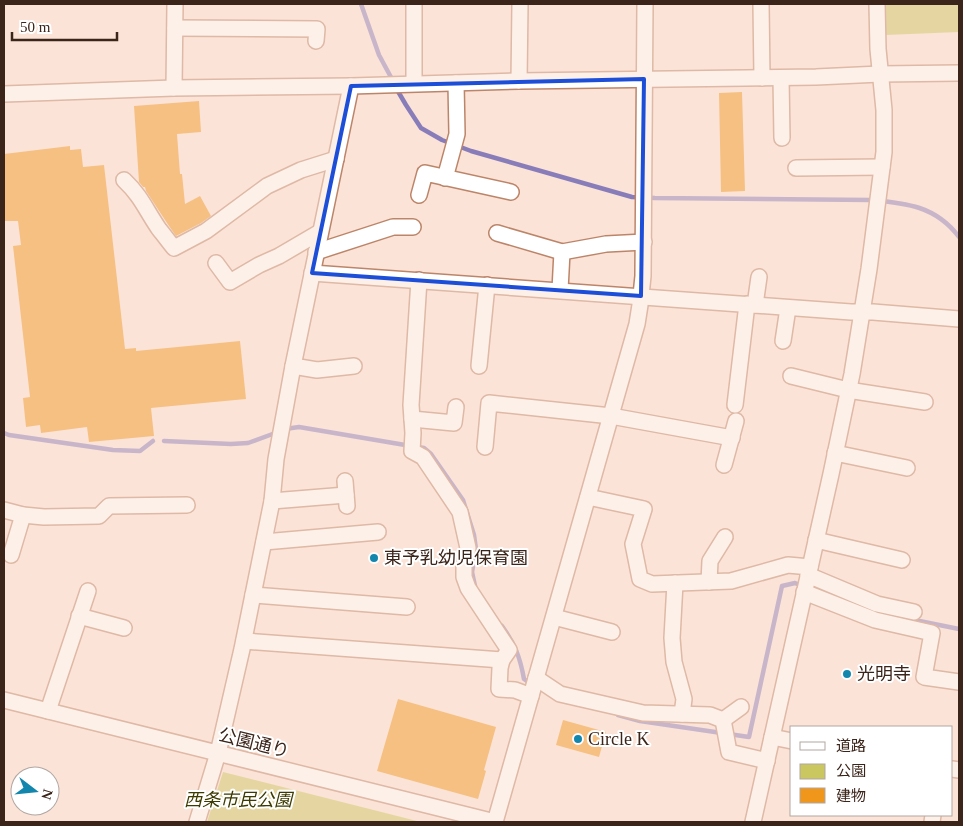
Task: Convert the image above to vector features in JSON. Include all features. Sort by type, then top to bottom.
[{"type":"street","points":[[174,88],[175,4]]},
{"type":"street","points":[[414,4],[414,84]]},
{"type":"street","points":[[519,81],[520,4]]},
{"type":"street","points":[[495,822],[637,324],[644,276],[645,4]]},
{"type":"street","points":[[761,4],[762,78]]},
{"type":"street","points":[[753,822],[835,453],[862,312],[884,152],[884,110],[878,49],[877,4]]},
{"type":"street","points":[[175,28],[317,29],[316,41]]},
{"type":"street","points":[[4,94],[174,88],[781,78],[959,73]]},
{"type":"street","points":[[781,78],[782,138]]},
{"type":"street","points":[[445,178],[457,134],[456,83]]},
{"type":"street","points":[[197,822],[218,753],[244,641],[272,501],[276,459],[293,366],[351,86]]},
{"type":"street","points":[[124,180],[134,189],[174,248],[206,231],[267,186],[302,170],[336,159]]},
{"type":"street","points":[[796,168],[882,168]]},
{"type":"street","points":[[419,195],[425,174],[511,191]]},
{"type":"street","points":[[316,252],[393,227],[413,227]]},
{"type":"street","points":[[216,263],[230,282],[259,264],[279,256],[320,232]]},
{"type":"street","points":[[497,233],[562,252],[606,244],[644,242]]},
{"type":"street","points":[[560,290],[562,252]]},
{"type":"street","points":[[312,273],[959,319]]},
{"type":"street","points":[[735,405],[751,305],[759,277]]},
{"type":"street","points":[[419,280],[411,405],[412,447],[423,457],[460,512],[468,548],[464,566],[464,577],[468,588],[509,650],[502,660],[499,689],[515,690],[531,696]]},
{"type":"street","points":[[479,366],[486,285]]},
{"type":"street","points":[[783,341],[788,308]]},
{"type":"street","points":[[293,366],[317,370],[354,366]]},
{"type":"street","points":[[791,376],[848,390],[925,402]]},
{"type":"street","points":[[486,447],[489,403],[611,416],[732,438]]},
{"type":"street","points":[[412,419],[454,423],[456,406]]},
{"type":"street","points":[[724,465],[736,421]]},
{"type":"street","points":[[835,453],[907,468]]},
{"type":"street","points":[[272,501],[346,494]]},
{"type":"street","points":[[588,497],[644,509],[633,544],[640,579],[652,584],[731,581],[788,565],[807,581],[875,620],[932,633],[924,677],[959,682]]},
{"type":"street","points":[[4,510],[22,515],[44,517],[99,516],[109,506],[187,505]]},
{"type":"street","points":[[11,555],[22,515]]},
{"type":"street","points":[[264,542],[378,532]]},
{"type":"street","points":[[709,582],[710,561],[725,537]]},
{"type":"street","points":[[816,540],[902,560]]},
{"type":"street","points":[[807,581],[877,604],[914,612]]},
{"type":"street","points":[[675,583],[672,638],[674,662],[684,699],[682,714]]},
{"type":"street","points":[[48,711],[88,591]]},
{"type":"street","points":[[253,595],[407,607]]},
{"type":"street","points":[[80,616],[124,628]]},
{"type":"street","points":[[554,617],[612,632]]},
{"type":"street","points":[[244,641],[502,660]]},
{"type":"street","points":[[536,678],[560,694],[643,713],[710,715],[723,720]]},
{"type":"street","name":"公園通り","points":[[4,700],[495,822]]},
{"type":"street","points":[[723,720],[741,707]]},
{"type":"street","points":[[723,720],[729,752],[767,761]]},
{"type":"street","points":[[772,737],[790,741]]},
{"type":"highlighted area","points":[[644,79],[641,296],[312,273],[351,86]]},
{"type":"green space","points":[[885,4],[959,4],[959,32],[886,35]]},
{"type":"green space","name":"西条市民公園","points":[[223,772],[421,822],[207,822]]},
{"type":"building","points":[[742,92],[745,191],[721,192],[719,93]]},
{"type":"building","points":[[199,101],[201,132],[177,134],[180,174],[182,174],[185,204],[200,196],[211,216],[176,236],[145,187],[139,182],[134,106]]},
{"type":"building","points":[[70,146],[70,150],[81,149],[83,167],[104,165],[125,349],[136,348],[136,351],[240,341],[246,399],[151,408],[154,436],[89,442],[87,427],[41,433],[40,425],[26,427],[23,398],[30,397],[13,246],[21,245],[18,221],[4,221],[4,154]]},
{"type":"building","points":[[398,699],[496,727],[478,799],[377,771]]},
{"type":"building","points":[[563,720],[606,732],[599,757],[556,745]]},
{"type":"waterway","points":[[361,4],[379,55],[393,81]]},
{"type":"waterway","points":[[396,88],[421,128],[442,140],[471,151],[632,197],[871,200],[896,203],[930,212],[950,227],[959,237]]},
{"type":"waterway","points":[[285,429],[299,427],[411,446]]},
{"type":"waterway","points":[[164,441],[248,443],[278,432]]},
{"type":"waterway","points":[[4,433],[113,450],[140,451],[153,441]]},
{"type":"waterway","points":[[418,447],[424,448],[431,454],[463,500],[474,535],[476,549],[472,572],[475,586]]},
{"type":"waterway","points":[[618,715],[640,721],[749,737],[782,586],[795,583],[802,586]]},
{"type":"waterway","points":[[866,609],[959,629]]},
{"type":"waterway","points":[[502,626],[516,651],[524,679],[531,684]]},
{"type":"place","name":"東予乳幼児保育園","points":[[374,558]]},
{"type":"place","name":"光明寺","points":[[847,674]]},
{"type":"place","name":"Circle K","points":[[578,739]]}]
